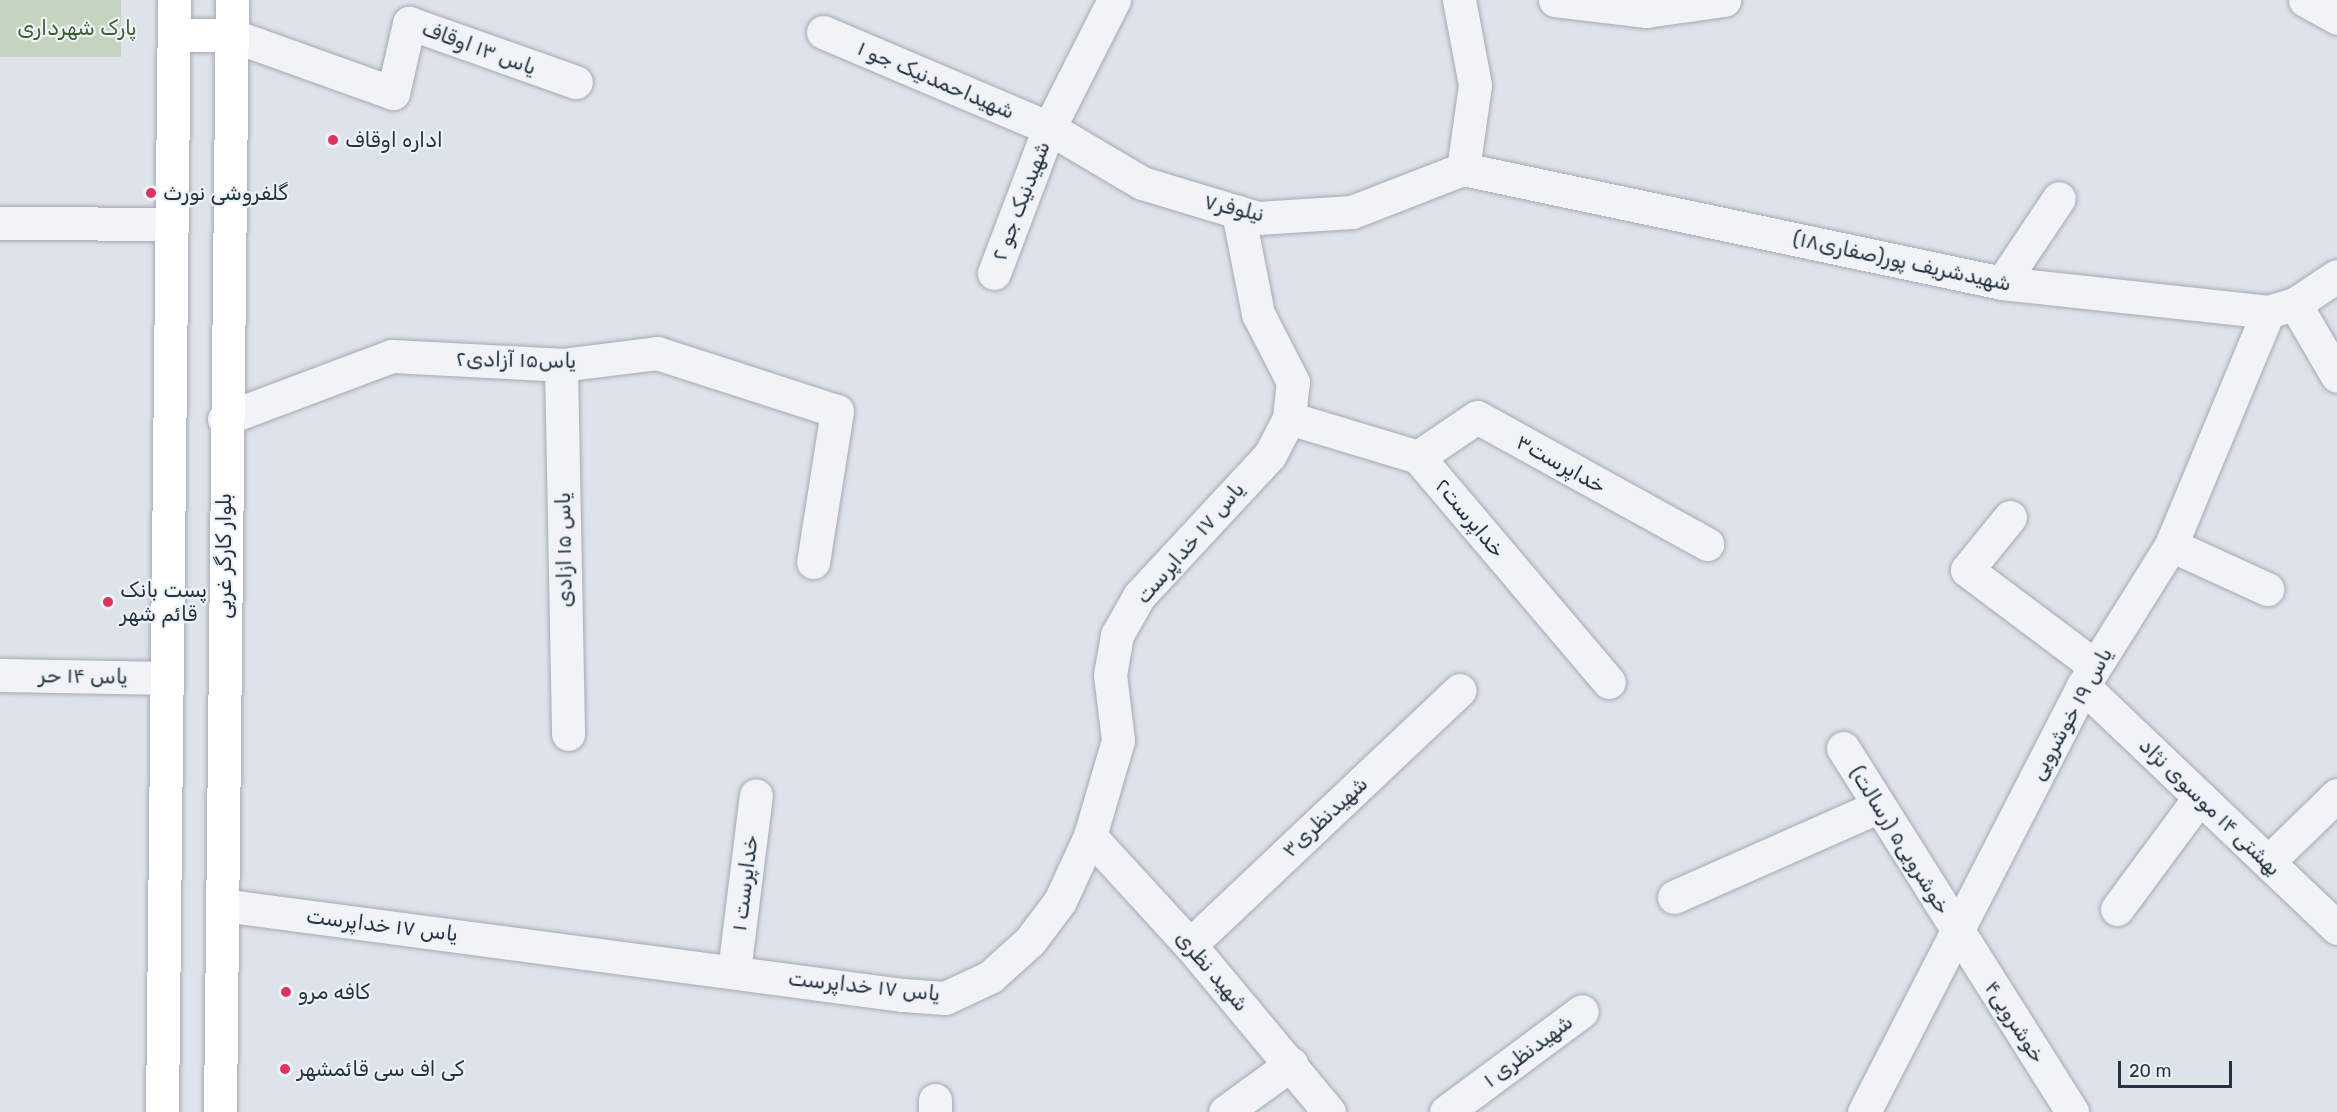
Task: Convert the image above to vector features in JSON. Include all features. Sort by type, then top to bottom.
[{"type":"main road","points":[[162,1112],[174,0]]},
{"type":"main road","name":"بلوار کارگر غربی","points":[[220,1112],[224,419],[232,0]]},
{"type":"main road","points":[[174,35],[231,35]]},
{"type":"street","name":"شهیدنیک جو ۲","points":[[994,273],[1049,128],[1114,0]]},
{"type":"street","points":[[1459,0],[1475,85],[1463,169]]},
{"type":"street","points":[[1555,0],[1646,11],[1724,0]]},
{"type":"street","points":[[2305,0],[2337,18]]},
{"type":"street","name":"یاس ۱۳ اوقاف","points":[[231,35],[393,93],[409,23],[576,82]]},
{"type":"street","name":"شهیداحمدنیک جو ۱","points":[[823,32],[1049,128]]},
{"type":"street","name":"نیلوفر۷","points":[[1049,128],[1142,183],[1258,218],[1352,212],[1463,169]]},
{"type":"street","name":"شهیدشریف پور(صفاری۱۸)","points":[[1463,169],[2002,284],[2281,308]]},
{"type":"street","points":[[2002,284],[2059,198]]},
{"type":"street","name":"یاس ۱۷ خداپرست","points":[[222,905],[945,998],[990,977],[1030,941],[1060,901],[1090,836],[1118,740],[1110,675],[1117,634],[1139,596],[1270,455],[1289,418],[1293,382],[1258,314],[1238,212]]},
{"type":"street","points":[[0,223],[171,224]]},
{"type":"street","points":[[2337,276],[2281,308],[2337,376]]},
{"type":"street","name":"یاس ۱۹ خوشرویی","points":[[1864,1112],[2089,676],[2171,545],[2281,308]]},
{"type":"street","name":"یاس۱۵ آزادی۲","points":[[224,419],[392,356],[561,365],[657,353],[837,411],[813,561]]},
{"type":"street","name":"یاس ۱۵ ازادی","points":[[561,365],[568,734]]},
{"type":"street","name":"خداپرست۳","points":[[1418,457],[1477,417],[1707,544]]},
{"type":"street","points":[[1289,418],[1418,457]]},
{"type":"street","name":"خداپرست۲","points":[[1418,457],[1609,682]]},
{"type":"street","name":"بهشتی ۱۴ موسوی نژاد","points":[[2010,517],[1967,570],[2089,676],[2200,797],[2337,928]]},
{"type":"street","points":[[2171,545],[2267,589]]},
{"type":"street","name":"یاس ۱۴ حر","points":[[0,675],[166,678]]},
{"type":"street","name":"شهیدنظری۳","points":[[1190,945],[1460,690]]},
{"type":"street","name":"خوشرویی۵ (رسالت)","points":[[1843,748],[1957,932]]},
{"type":"street","name":"خداپرست ۱","points":[[734,971],[756,795]]},
{"type":"street","points":[[2268,862],[2337,795]]},
{"type":"street","points":[[2116,909],[2200,797]]},
{"type":"street","points":[[1674,897],[1879,806]]},
{"type":"street","name":"شهید نظری","points":[[1090,836],[1190,945],[1329,1112]]},
{"type":"street","name":"خوشرویی۴","points":[[1957,932],[2072,1112]]},
{"type":"street","name":"شهیدنظری ۱","points":[[1446,1112],[1582,1011]]},
{"type":"street","points":[[1225,1112],[1291,1064]]},
{"type":"green space","name":"پارک شهرداری","points":[[0,0],[121,0],[121,57],[0,57]]},
{"type":"place","name":"اداره اوقاف","points":[[333,140]]},
{"type":"place","name":"گلفروشی نورث","points":[[151,193]]},
{"type":"place","name":"پست بانک قائم شهر","points":[[108,602]]},
{"type":"place","name":"کافه مرو","points":[[286,992]]},
{"type":"place","name":"کی اف سی قائمشهر","points":[[285,1069]]}]
